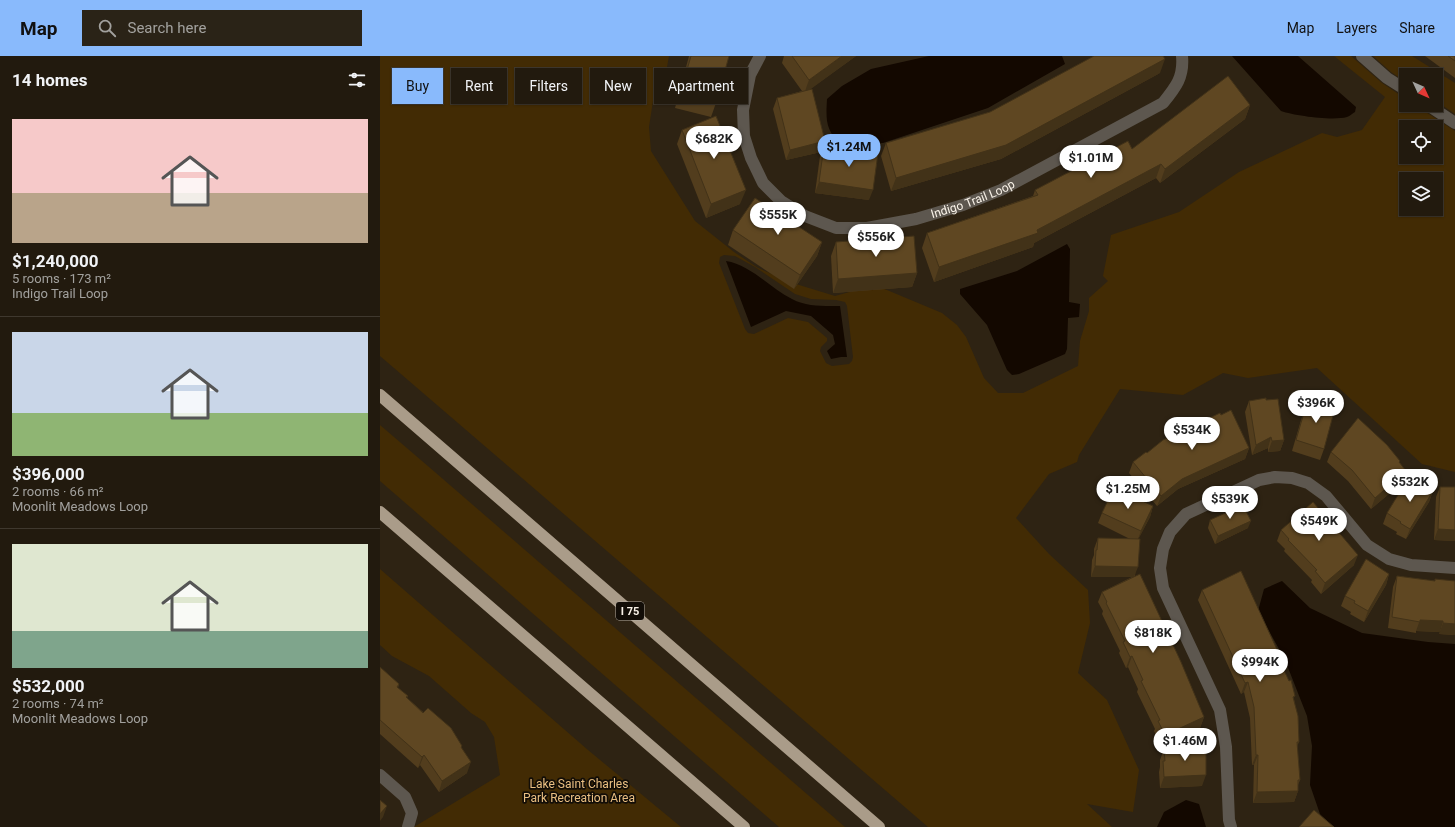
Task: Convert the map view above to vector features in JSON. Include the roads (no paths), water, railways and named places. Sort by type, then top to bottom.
[{"type":"highway","name":"I 75","points":[[380,395],[879,827]]},
{"type":"highway","points":[[380,512],[744,827]]},
{"type":"street","name":"Indigo Trail Loop","points":[[760,56],[750,75],[743,110],[744,136],[751,158],[763,183],[781,201],[805,216],[836,228],[867,228],[916,219],[963,205],[1001,190],[1163,103],[1177,86],[1183,67],[1182,56]]},
{"type":"street","points":[[1362,56],[1387,78],[1399,86]]},
{"type":"street","points":[[1438,112],[1455,123]]},
{"type":"street","points":[[1231,827],[1229,820],[1226,747],[1220,710],[1183,627],[1163,588],[1160,568],[1163,549],[1170,532],[1186,514],[1259,480],[1275,477],[1292,478],[1308,483],[1326,496],[1367,545],[1389,559],[1411,565],[1455,568]]},
{"type":"street","points":[[380,775],[405,797],[412,813],[408,827]]},
{"type":"park label","name":"Lake Saint Charles Park Recreation Area","points":[[579,791]]}]
